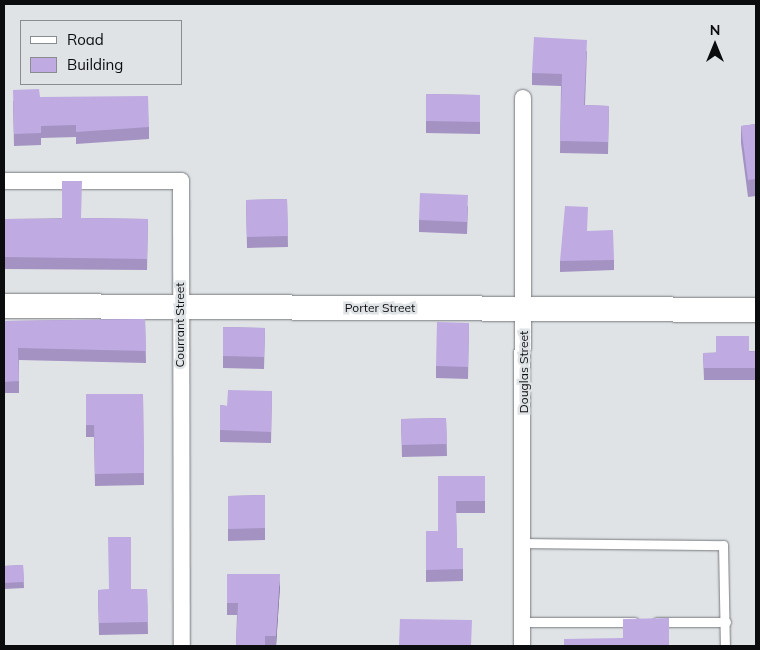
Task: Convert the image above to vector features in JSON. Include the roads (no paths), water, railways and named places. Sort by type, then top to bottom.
[{"type":"street","name":"Douglas Street","points":[[522,646],[523,98]]},
{"type":"street","name":"Courrant Street","points":[[4,181],[181,181],[182,646]]},
{"type":"street","name":"Porter Street","points":[[4,306],[756,310]]},
{"type":"lane","points":[[522,543],[723,545],[725,646]]},
{"type":"lane","points":[[522,622],[726,622]]}]
